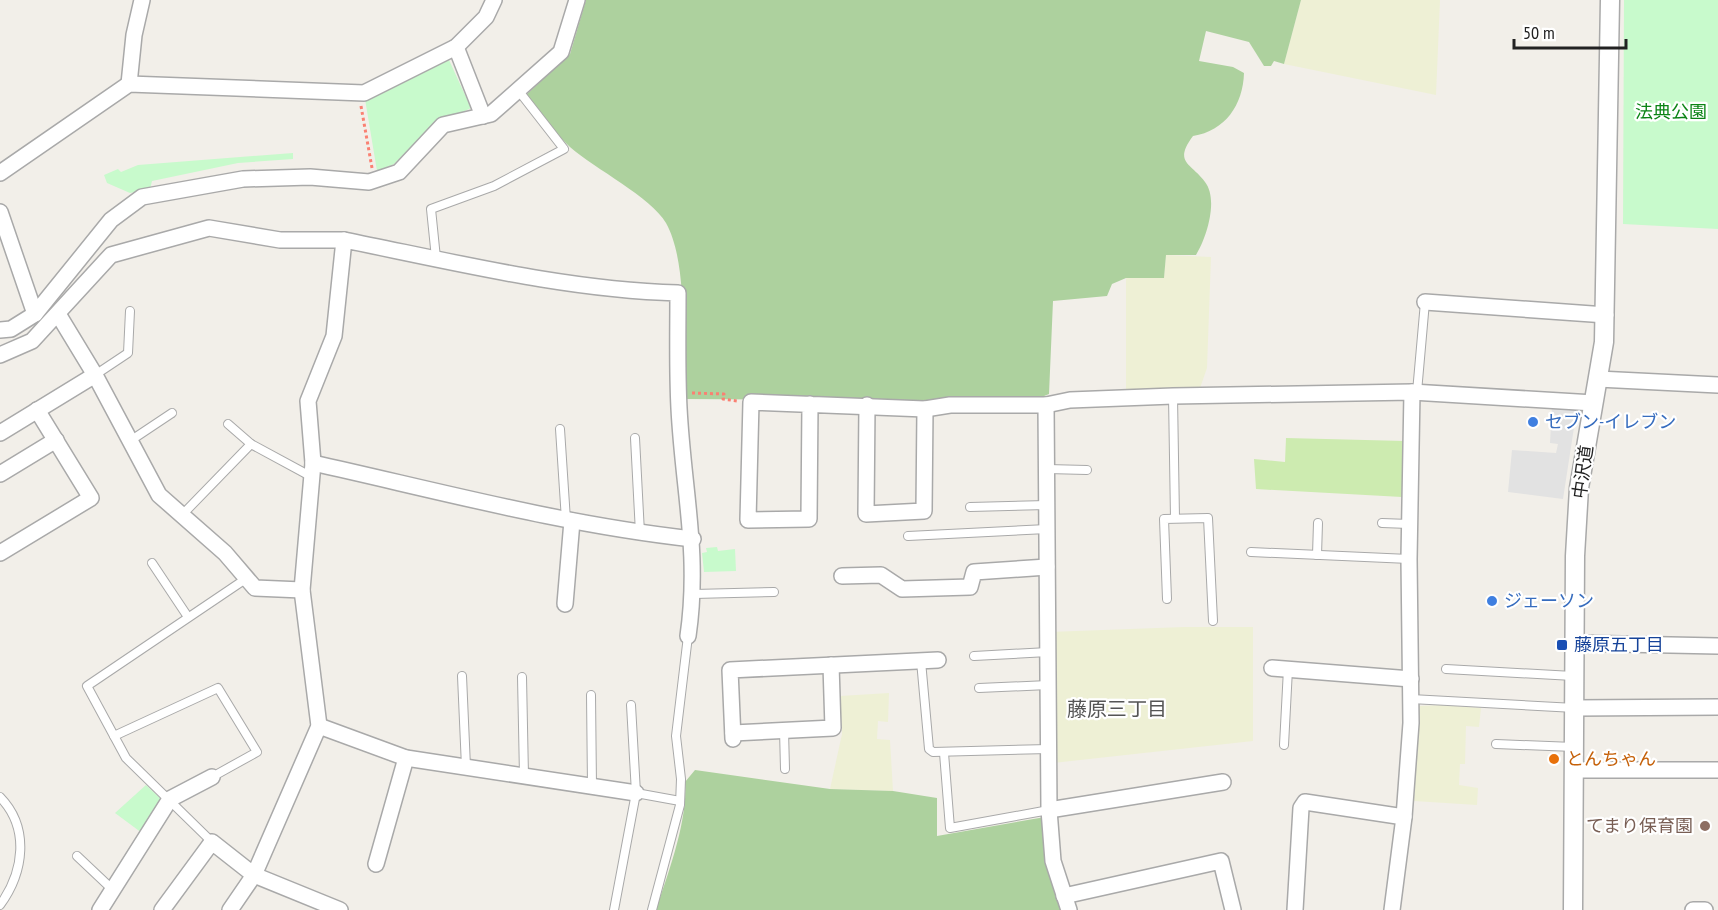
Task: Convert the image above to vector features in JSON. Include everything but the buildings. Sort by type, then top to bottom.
[{"type":"street","points":[[129,84],[134,35],[142,0]]},
{"type":"street","points":[[0,173],[129,84],[364,93],[456,47],[486,17],[494,0]]},
{"type":"street","points":[[0,330],[11,329],[35,314],[111,220],[142,197],[243,179],[310,177],[375,180],[399,172],[443,125],[490,114],[561,52],[577,0]]},
{"type":"street","name":"中沢道","points":[[1573,910],[1575,556],[1579,488],[1598,379],[1606,315],[1610,0]]},
{"type":"street","points":[[456,47],[483,116]]},
{"type":"street","points":[[0,212],[35,314]]},
{"type":"street","points":[[0,355],[32,341],[111,255],[209,228],[280,240],[344,240],[634,292],[678,293],[679,392],[693,539],[694,594],[688,636]]},
{"type":"street","points":[[230,910],[254,875],[319,726],[302,590],[312,470],[308,401],[334,336],[344,240]]},
{"type":"street","points":[[1425,302],[1606,315]]},
{"type":"street","points":[[58,314],[95,375],[159,495],[225,553],[255,588],[302,590]]},
{"type":"street","points":[[0,433],[95,375]]},
{"type":"street","points":[[1598,379],[1718,385]]},
{"type":"street","points":[[1392,910],[1404,817],[1411,699],[1409,524],[1414,392]]},
{"type":"street","points":[[810,404],[809,519],[748,520],[751,402],[867,405],[925,409],[950,405],[1046,405],[1070,400],[1173,396],[1414,392],[1594,403]]},
{"type":"street","points":[[867,405],[866,514],[924,511],[925,409]]},
{"type":"street","points":[[1046,405],[1049,810],[1053,861],[1066,903],[1221,861],[1233,910]]},
{"type":"street","points":[[0,553],[91,498],[37,410]]},
{"type":"street","points":[[0,474],[56,440]]},
{"type":"street","points":[[312,470],[640,533],[693,539]]},
{"type":"street","points":[[565,604],[569,520]]},
{"type":"street","points":[[842,576],[881,575],[902,589],[970,587],[974,572],[1047,567]]},
{"type":"street","points":[[1574,643],[1718,645]]},
{"type":"street","points":[[831,665],[833,728],[784,730],[733,736],[730,670],[831,665],[921,661],[938,660]]},
{"type":"street","points":[[1280,669],[1411,679]]},
{"type":"street","points":[[1575,708],[1718,707]]},
{"type":"street","points":[[319,726],[406,758],[636,794]]},
{"type":"street","points":[[375,864],[406,758]]},
{"type":"street","points":[[1574,770],[1718,770]]},
{"type":"street","points":[[100,910],[170,800],[212,777]]},
{"type":"street","points":[[1049,810],[1223,782]]},
{"type":"street","points":[[1295,910],[1301,808],[1305,802],[1404,817]]},
{"type":"street","points":[[162,910],[212,842],[254,875],[340,910]]},
{"type":"street","points":[[1693,910],[1705,910]]},
{"type":"lane","points":[[436,258],[431,209],[494,186],[564,149],[518,90]]},
{"type":"lane","points":[[1414,392],[1425,302]]},
{"type":"lane","points":[[95,375],[128,353],[130,311]]},
{"type":"lane","points":[[1173,396],[1175,518]]},
{"type":"lane","points":[[130,441],[172,413]]},
{"type":"lane","points":[[228,424],[251,444],[312,470]]},
{"type":"lane","points":[[560,429],[569,520]]},
{"type":"lane","points":[[635,438],[640,533]]},
{"type":"lane","points":[[182,515],[251,444]]},
{"type":"lane","points":[[1047,469],[1087,470]]},
{"type":"lane","points":[[970,507],[1047,505]]},
{"type":"lane","points":[[1167,599],[1164,519],[1208,518],[1213,621]]},
{"type":"lane","points":[[1317,555],[1318,523]]},
{"type":"lane","points":[[1382,523],[1409,524]]},
{"type":"lane","points":[[908,536],[1047,529]]},
{"type":"lane","points":[[1251,552],[1409,559]]},
{"type":"lane","points":[[152,563],[188,618]]},
{"type":"lane","points":[[212,842],[126,758],[87,686],[247,578]]},
{"type":"lane","points":[[694,594],[774,592]]},
{"type":"lane","points":[[652,910],[680,801],[681,779],[676,736],[688,636]]},
{"type":"lane","points":[[974,656],[1048,652]]},
{"type":"lane","points":[[921,661],[929,749],[944,753],[1049,750]]},
{"type":"lane","points":[[1280,669],[1284,745]]},
{"type":"lane","points":[[1446,669],[1574,676]]},
{"type":"lane","points":[[462,676],[466,767]]},
{"type":"lane","points":[[522,677],[524,776]]},
{"type":"lane","points":[[979,688],[1048,685]]},
{"type":"lane","points":[[114,736],[218,688],[257,752],[212,777]]},
{"type":"lane","points":[[591,695],[592,786]]},
{"type":"lane","points":[[1411,699],[1575,708]]},
{"type":"lane","points":[[614,910],[636,794],[631,705]]},
{"type":"lane","points":[[784,730],[785,769]]},
{"type":"lane","points":[[1496,744],[1574,747]]},
{"type":"lane","points":[[944,753],[950,828],[1049,810]]},
{"type":"lane","points":[[636,794],[680,801]]},
{"type":"lane","points":[[0,797],[9,807],[22,845],[20,867],[10,891],[0,905]]},
{"type":"lane","points":[[77,855],[113,890]]},
{"type":"path","points":[[359,93],[375,180]]},
{"type":"path","points":[[679,392],[724,394],[723,399],[751,402]]},
{"type":"green space","points":[[586,0],[1301,0],[1284,64],[1274,61],[1271,66],[1264,66],[1249,42],[1206,31],[1199,61],[1233,67],[1244,73],[1240,96],[1230,115],[1214,129],[1193,136],[1184,152],[1186,162],[1205,182],[1211,199],[1210,219],[1200,248],[1196,255],[1166,255],[1164,278],[1126,278],[1112,284],[1107,296],[1053,301],[1049,394],[1032,401],[682,399],[681,284],[673,240],[666,223],[659,213],[636,193],[570,147],[526,95],[570,54]]},
{"type":"green space","points":[[1301,0],[1440,0],[1436,95],[1284,64]]},
{"type":"green space","name":"法典公園","points":[[1624,0],[1718,0],[1718,229],[1623,224]]},
{"type":"green space","points":[[449,60],[471,108],[428,129],[394,164],[377,171],[365,99]]},
{"type":"green space","points":[[293,153],[293,159],[238,163],[152,181],[150,189],[130,193],[107,183],[104,175],[118,169],[121,172],[138,165]]},
{"type":"green space","points":[[1166,255],[1211,257],[1207,368],[1200,388],[1126,390],[1126,278],[1164,278]]},
{"type":"green space","points":[[1286,438],[1405,441],[1402,497],[1256,489],[1254,459],[1285,462]]},
{"type":"green space","points":[[717,547],[718,551],[735,549],[736,571],[704,572],[702,553],[707,552],[706,548]]},
{"type":"green space","points":[[1253,627],[1253,741],[1053,763],[1049,632]]},
{"type":"green space","points":[[889,693],[888,722],[878,721],[877,739],[890,740],[893,791],[830,789],[842,734],[840,696]]},
{"type":"green space","points":[[1419,706],[1481,708],[1479,727],[1466,726],[1465,764],[1460,764],[1459,785],[1478,788],[1477,805],[1414,801]]},
{"type":"green space","points":[[695,770],[830,789],[893,791],[937,798],[937,836],[1045,817],[1064,910],[656,910],[680,830],[685,782]]},
{"type":"green space","points":[[146,785],[162,800],[142,833],[115,813]]},
{"type":"shaded area","points":[[1552,405],[1577,408],[1563,499],[1508,492],[1512,450],[1556,453],[1558,444],[1550,443]]},
{"type":"place","name":"セブン-イレブン","points":[[1533,422]]},
{"type":"place","name":"ジェーソン","points":[[1492,601]]},
{"type":"place","name":"藤原五丁目","points":[[1562,645]]},
{"type":"place","name":"とんちゃん","points":[[1554,759]]},
{"type":"place","name":"てまり保育園","points":[[1705,826]]},
{"type":"district","name":"藤原三丁目","points":[[1117,709]]}]
